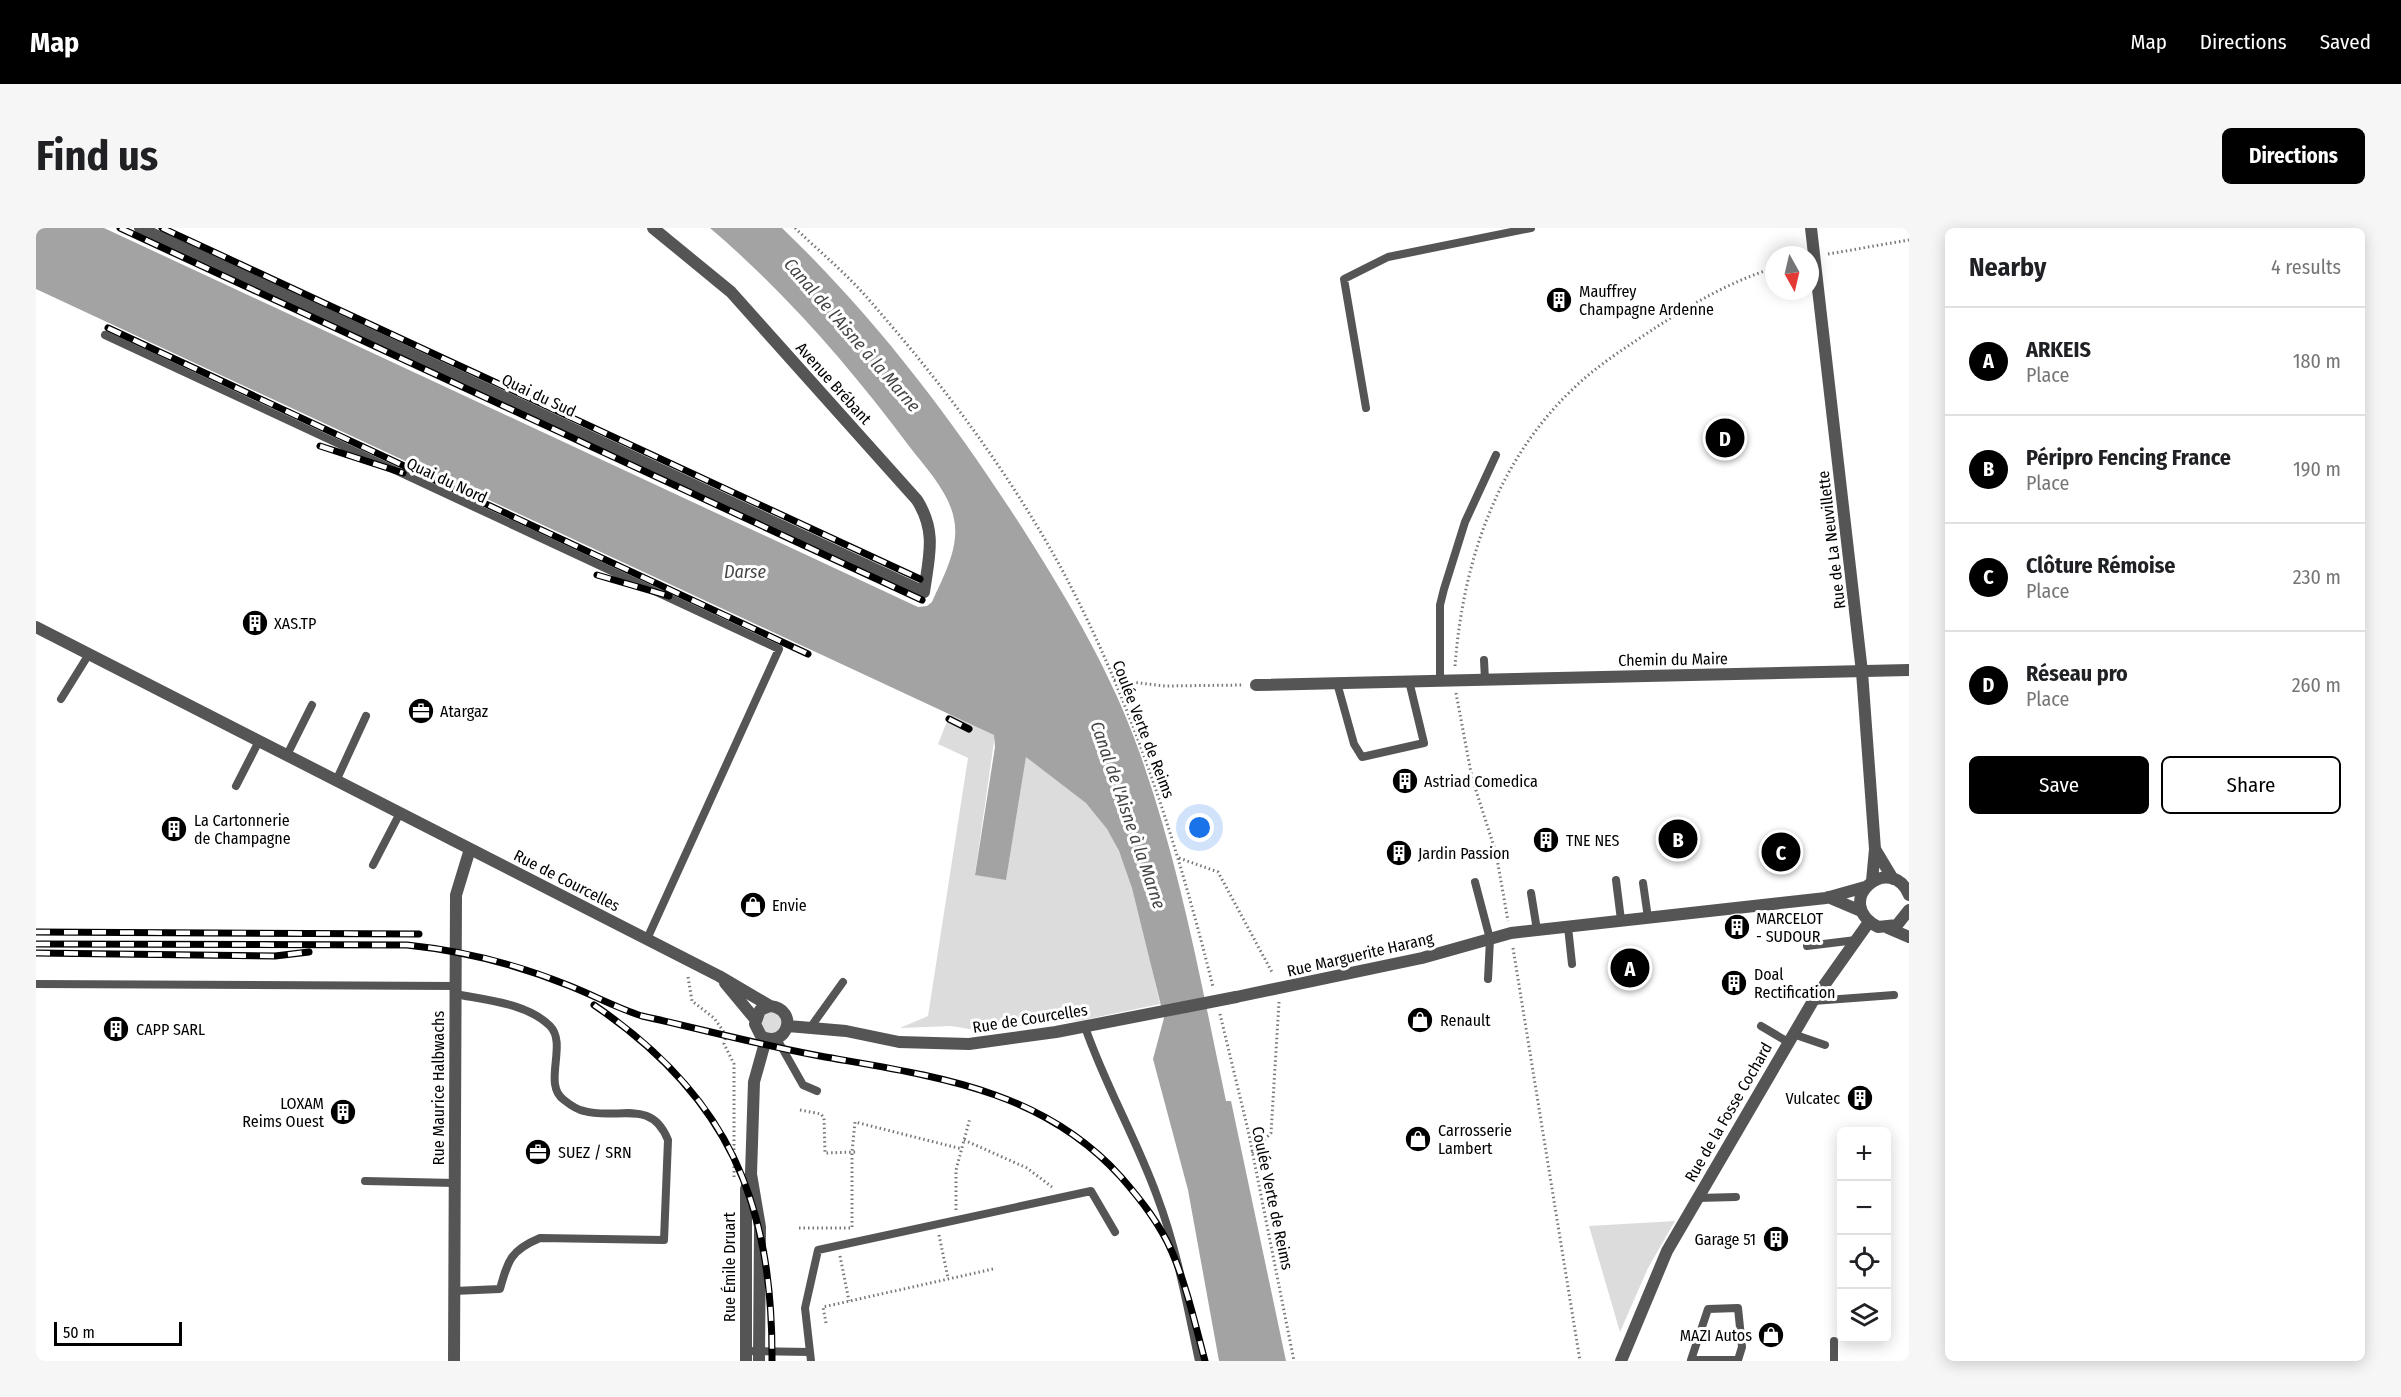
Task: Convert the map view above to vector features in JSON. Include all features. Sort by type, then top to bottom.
[{"type":"street","name":"Quai du Sud","points":[[140,228],[924,592]]},
{"type":"street","name":"Avenue Brébant","points":[[653,228],[731,292],[917,500],[927,516],[931,543],[924,592]]},
{"type":"street","name":"Rue de La Neuvillette","points":[[1811,228],[1814,246]]},
{"type":"street","name":"Rue de La Neuvillette","points":[[1819,291],[1862,672],[1875,849],[1868,884],[1860,903],[1861,911]]},
{"type":"street","name":"Rue de Courcelles","points":[[36,627],[719,976],[770,1006],[783,1010],[788,1017],[788,1026],[846,1030],[899,1042],[969,1044],[1147,1016]]},
{"type":"street","name":"Chemin du Maire","points":[[1256,685],[1909,670]]},
{"type":"street","name":"Rue Maurice Halbwachs","points":[[454,1361],[456,895],[470,849]]},
{"type":"street","name":"Rue de La Neuvillette","points":[[1875,849],[1893,879],[1900,882],[1909,893]]},
{"type":"street","points":[[1828,897],[1886,877],[1893,879]]},
{"type":"street","name":"Rue Marguerite Harang","points":[[1147,1016],[1422,958],[1511,933],[1828,897]]},
{"type":"street","points":[[1828,897],[1861,911],[1869,922],[1909,937]]},
{"type":"street","points":[[1888,928],[1897,925],[1909,911]]},
{"type":"street","name":"Rue de la Fosse Cochard","points":[[1621,1361],[1666,1251],[1813,1001],[1869,922]]},
{"type":"street","name":"Rue de Courcelles","points":[[719,976],[755,1019],[756,1029],[771,1039]]},
{"type":"street","points":[[755,1019],[760,1010],[770,1006]]},
{"type":"street","points":[[771,1039],[788,1026]]},
{"type":"street","name":"Rue Émile Druart","points":[[759,1356],[760,1227],[751,1174],[754,1082],[771,1039]]},
{"type":"street","name":"Rue Émile Druart","points":[[746,1356],[746,1189],[751,1174]]},
{"type":"lane","points":[[1366,408],[1344,279],[1388,257],[1531,228]]},
{"type":"lane","name":"Quai du Nord","points":[[105,335],[779,649],[647,939]]},
{"type":"lane","points":[[1440,681],[1440,605],[1444,588],[1465,522],[1496,454]]},
{"type":"lane","points":[[61,699],[88,654]]},
{"type":"lane","points":[[1484,660],[1485,680]]},
{"type":"lane","points":[[1337,683],[1354,744],[1362,757],[1424,743],[1409,681]]},
{"type":"lane","points":[[287,755],[312,705]]},
{"type":"lane","points":[[336,781],[366,716]]},
{"type":"lane","points":[[236,786],[259,741]]},
{"type":"lane","points":[[373,865],[400,813]]},
{"type":"lane","points":[[1616,880],[1621,920]]},
{"type":"lane","points":[[1475,882],[1490,939],[1488,979]]},
{"type":"lane","points":[[1643,883],[1648,918]]},
{"type":"lane","points":[[1531,893],[1537,930]]},
{"type":"lane","points":[[1568,927],[1572,964]]},
{"type":"lane","points":[[1807,946],[1856,940]]},
{"type":"lane","points":[[810,1028],[843,982]]},
{"type":"lane","points":[[36,984],[455,990]]},
{"type":"lane","name":"Rue Maurice Halbwachs","points":[[454,1292],[500,1289],[508,1260],[524,1245],[540,1238],[664,1240],[668,1140],[662,1126],[645,1114],[584,1112],[561,1098],[556,1090],[555,1036],[551,1026],[521,1008],[455,990]]},
{"type":"lane","points":[[1813,1001],[1894,995]]},
{"type":"lane","name":"Rue de la Fosse Cochard","points":[[1761,1026],[1791,1038],[1825,1045]]},
{"type":"lane","points":[[1085,1027],[1097,1060],[1133,1133],[1173,1241],[1199,1361]]},
{"type":"lane","points":[[771,1039],[803,1085],[818,1092]]},
{"type":"lane","name":"Rue Maurice Halbwachs","points":[[365,1181],[455,1183]]},
{"type":"lane","points":[[811,1361],[805,1308],[818,1250],[1091,1191],[1115,1232]]},
{"type":"lane","name":"Rue de la Fosse Cochard","points":[[1697,1198],[1736,1197]]},
{"type":"lane","points":[[1738,1308],[1742,1347],[1738,1360],[1691,1360],[1708,1309],[1738,1308]]},
{"type":"lane","points":[[1834,1341],[1834,1361]]},
{"type":"lane","points":[[746,1356],[810,1352]]},
{"type":"path","name":"Coulée Verte de Reims","points":[[795,228],[869,299],[959,412],[1010,485],[1060,567],[1114,680],[1151,775],[1179,858],[1215,996]]},
{"type":"path","points":[[1819,255],[1909,240]]},
{"type":"path","points":[[1580,1361],[1511,933],[1496,853],[1473,778],[1454,680],[1470,568],[1486,515],[1505,479],[1546,418],[1574,388],[1634,342],[1717,293],[1765,272]]},
{"type":"path","points":[[1114,680],[1165,686],[1256,685]]},
{"type":"path","points":[[1179,858],[1218,872],[1281,988],[1277,1017],[1271,1133],[1252,1153]]},
{"type":"path","points":[[684,958],[692,1001],[714,1018],[726,1035],[724,1044],[734,1064],[734,1182]]},
{"type":"path","name":"Coulée Verte de Reims","points":[[1218,1007],[1252,1153],[1294,1361]]},
{"type":"path","points":[[800,1110],[821,1114],[824,1118],[825,1153],[854,1152]]},
{"type":"path","points":[[948,1278],[935,1215],[956,1211],[956,1170],[970,1118]]},
{"type":"path","points":[[799,1228],[852,1228],[855,1122],[962,1149]]},
{"type":"path","points":[[964,1140],[1027,1168],[1052,1187]]},
{"type":"path","points":[[834,1228],[849,1301]]},
{"type":"path","points":[[826,1323],[823,1307],[993,1269]]},
{"type":"shaded area","points":[[950,714],[995,735],[975,874],[1006,879],[1026,756],[1049,771],[1081,798],[1107,829],[1134,891],[1160,1004],[1083,1020],[975,1030],[951,1026],[900,1028],[928,1016],[968,758],[938,744]]},
{"type":"shaded area","points":[[764,1011],[781,1013],[783,1030],[767,1036],[758,1018]]},
{"type":"shaded area","points":[[1675,1221],[1648,1268],[1620,1332],[1589,1226]]},
{"type":"water","points":[[36,228],[104,228],[918,607],[927,606],[932,602],[945,572],[955,541],[954,519],[942,490],[864,388],[816,331],[710,228],[782,228],[851,299],[914,375],[973,454],[1060,588],[1090,641],[1116,695],[1139,751],[1178,881],[1226,1101],[1231,1101],[1286,1361],[1219,1361],[1188,1190],[1153,1059],[1164,1018],[1132,888],[1119,851],[1107,829],[1086,803],[1026,757],[1006,880],[975,875],[995,747],[994,735],[36,289]]},
{"type":"railway","points":[[120,228],[922,600]]},
{"type":"railway","points":[[162,228],[920,579]]},
{"type":"railway","points":[[108,328],[808,654]]},
{"type":"railway","points":[[320,446],[403,473]]},
{"type":"railway","points":[[597,575],[669,596]]},
{"type":"railway","points":[[949,719],[969,729]]},
{"type":"railway","points":[[36,932],[419,934]]},
{"type":"railway","points":[[36,944],[407,945],[428,948],[470,955],[530,971],[642,1016],[775,1047],[903,1071],[982,1091],[1020,1105],[1056,1123],[1090,1147],[1136,1194],[1156,1222],[1172,1252],[1186,1292],[1205,1361]]},
{"type":"railway","points":[[36,953],[275,956],[309,952]]},
{"type":"railway","points":[[594,1005],[640,1040],[678,1077],[709,1116],[734,1158],[751,1202],[763,1251],[770,1304],[772,1361]]},
{"type":"place","name":"Mauffrey Champagne Ardenne","points":[[1559,300]]},
{"type":"place","name":"Réseau pro","points":[[1725,438]]},
{"type":"place","name":"XAS.TP","points":[[255,623]]},
{"type":"place","name":"Atargaz","points":[[421,711]]},
{"type":"place","name":"Astriad Comedica","points":[[1405,781]]},
{"type":"place","name":"La Cartonnerie de Champagne","points":[[174,829]]},
{"type":"place","name":"Péripro Fencing France","points":[[1678,839]]},
{"type":"place","name":"TNE NES","points":[[1546,840]]},
{"type":"place","name":"Clôture Rémoise","points":[[1781,852]]},
{"type":"place","name":"Jardin Passion","points":[[1399,853]]},
{"type":"place","name":"Envie","points":[[753,905]]},
{"type":"place","name":"MARCELOT - SUDOUR","points":[[1737,927]]},
{"type":"place","name":"ARKEIS","points":[[1630,968]]},
{"type":"place","name":"Doal Rectification","points":[[1734,983]]},
{"type":"place","name":"Renault","points":[[1420,1020]]},
{"type":"place","name":"CAPP SARL","points":[[116,1029]]},
{"type":"place","name":"Vulcatec","points":[[1860,1098]]},
{"type":"place","name":"LOXAM Reims Ouest","points":[[343,1112]]},
{"type":"place","name":"Carrosserie Lambert","points":[[1418,1139]]},
{"type":"place","name":"SUEZ / SRN","points":[[538,1152]]},
{"type":"place","name":"Garage 51","points":[[1776,1239]]},
{"type":"place","name":"MAZI Autos","points":[[1771,1335]]},
{"type":"water label","name":"Canal de l'Aisne à la Marne","points":[[852,335]]},
{"type":"water label","name":"Darse","points":[[745,572]]},
{"type":"water label","name":"Canal de l'Aisne à la Marne","points":[[1128,815]]}]
